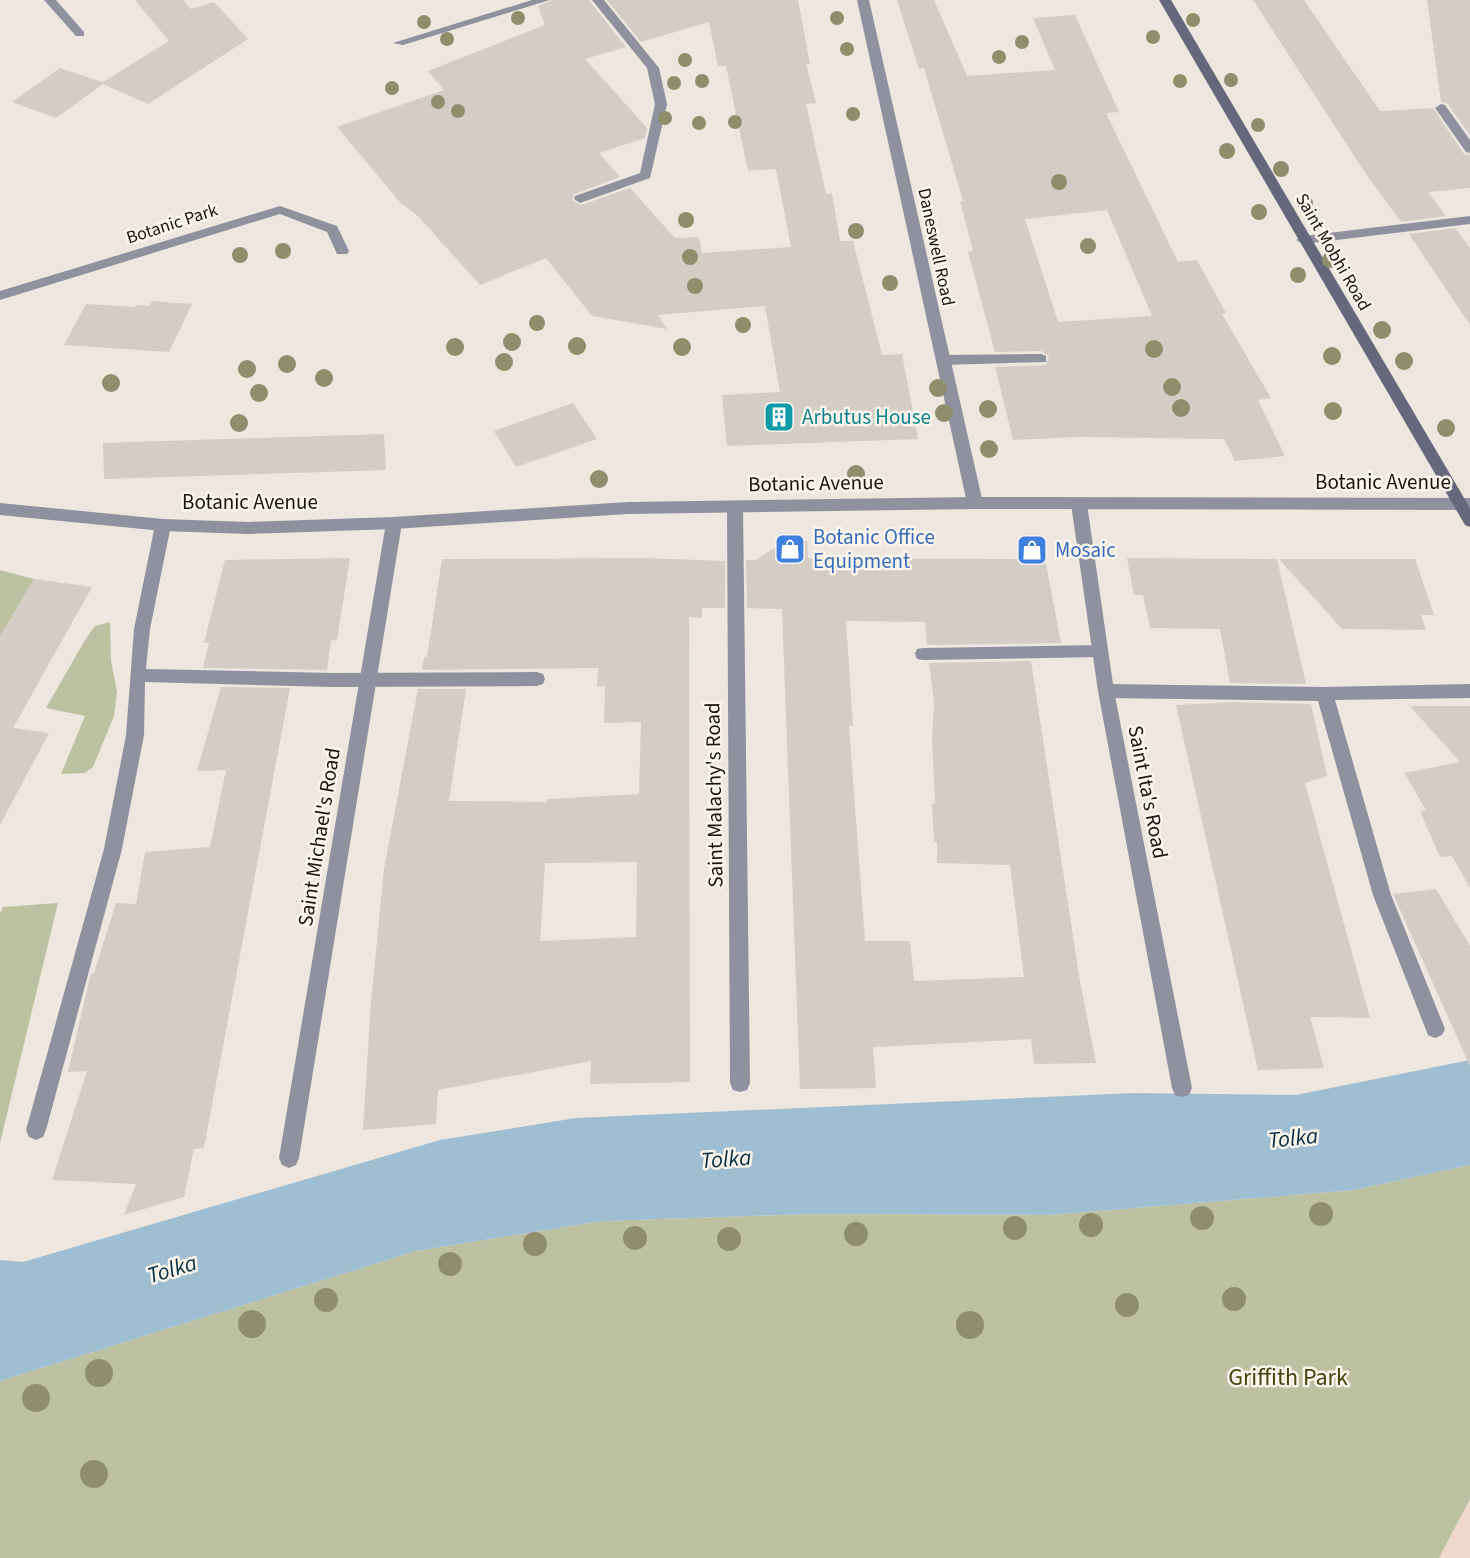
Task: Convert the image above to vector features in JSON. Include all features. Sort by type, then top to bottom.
[{"type":"main road","name":"Saint Mobhi Road","points":[[1165,0],[1303,240],[1465,504],[1470,521]]},
{"type":"street","points":[[50,0],[80,34]]},
{"type":"street","points":[[399,43],[544,0]]},
{"type":"street","points":[[580,199],[646,175],[661,104],[653,68],[598,0]]},
{"type":"street","name":"Daneswell Road","points":[[863,0],[975,503]]},
{"type":"street","points":[[1441,108],[1470,149]]},
{"type":"street","name":"Botanic Park","points":[[0,296],[280,210],[332,229],[342,251]]},
{"type":"street","points":[[1303,240],[1470,220]]},
{"type":"street","points":[[943,360],[1041,359]]},
{"type":"street","name":"Botanic Avenue","points":[[0,509],[163,525],[248,528],[394,523],[628,508],[975,503],[1465,504]]},
{"type":"street","name":"Saint Ita's Road","points":[[1079,504],[1106,691],[1182,1088]]},
{"type":"street","name":"Saint Malachy's Road","points":[[735,507],[740,1083]]},
{"type":"street","name":"Saint Michael's Road","points":[[289,1158],[394,523]]},
{"type":"street","name":"Botanic Avenue","points":[[36,1130],[106,881],[135,735],[137,675],[144,621],[163,525]]},
{"type":"street","points":[[923,654],[1100,651]]},
{"type":"street","points":[[137,675],[537,679]]},
{"type":"street","points":[[1106,691],[1323,694],[1470,691]]},
{"type":"street","points":[[1323,694],[1329,706],[1382,895],[1435,1029]]},
{"type":"shaded area","points":[[1470,1499],[1470,1558],[1439,1558]]},
{"type":"green space","points":[[0,570],[34,579],[0,637]]},
{"type":"green space","points":[[110,622],[111,661],[117,692],[114,716],[93,767],[85,773],[61,774],[85,716],[46,708],[95,626]]},
{"type":"green space","points":[[58,903],[0,1143],[0,913],[3,907]]},
{"type":"green space","name":"Griffith Park","points":[[1470,1165],[1470,1499],[1439,1558],[0,1558],[0,1381],[416,1251],[602,1221],[811,1214],[1050,1215],[1354,1190]]},
{"type":"water","name":"Tolka","points":[[1470,1060],[1470,1165],[1354,1190],[1050,1215],[811,1214],[602,1221],[416,1251],[0,1381],[0,1260],[23,1262],[440,1140],[576,1118],[1135,1093],[1296,1095]]},
{"type":"building","points":[[135,0],[183,0],[191,9],[214,2],[248,39],[148,104],[103,84],[56,118],[12,102],[60,68],[103,82],[169,41]]},
{"type":"building","points":[[553,0],[589,0],[626,47],[585,59],[647,128],[645,138],[599,153],[620,177],[574,194],[572,200],[581,205],[630,188],[675,238],[699,237],[702,253],[791,247],[776,169],[748,171],[726,66],[718,66],[709,22],[641,42],[607,0],[798,0],[810,64],[806,64],[816,103],[806,104],[826,194],[832,193],[840,241],[853,241],[882,355],[902,354],[918,439],[727,446],[722,395],[780,392],[765,306],[658,315],[667,329],[592,316],[546,258],[480,285],[419,217],[400,202],[337,127],[444,90],[428,71],[545,25],[538,6]]},
{"type":"building","points":[[897,0],[934,0],[967,76],[1055,70],[1033,18],[1075,15],[1119,112],[1106,113],[1178,262],[1197,260],[1226,313],[1222,314],[1271,398],[1258,400],[1285,456],[1235,461],[1224,439],[1080,437],[1013,440],[995,367],[1046,365],[1049,356],[1041,351],[995,352],[968,252],[973,251],[960,201],[963,201],[924,68],[919,69]],"holes":[[[1107,210],[1152,316],[1058,322],[1025,219]]]},
{"type":"building","points":[[1253,0],[1304,0],[1380,111],[1433,108],[1464,154],[1470,155],[1470,188],[1428,192],[1446,216],[1401,222],[1366,174]]},
{"type":"building","points":[[1427,0],[1470,0],[1470,135],[1447,103],[1441,102]]},
{"type":"building","points":[[1455,228],[1470,248],[1470,325],[1409,234]]},
{"type":"building","points":[[152,301],[192,304],[169,352],[64,345],[86,304],[134,307],[149,306]]},
{"type":"building","points":[[573,403],[597,439],[516,467],[494,431]]},
{"type":"building","points":[[384,434],[386,470],[104,479],[103,443]]},
{"type":"building","points":[[807,541],[808,558],[1045,559],[1061,643],[927,645],[925,622],[846,621],[853,726],[849,726],[865,941],[910,941],[914,981],[1024,977],[1010,865],[937,863],[932,804],[935,804],[932,739],[934,703],[929,663],[1031,661],[1079,976],[1096,1063],[1034,1064],[1031,1039],[873,1047],[876,1088],[800,1089],[782,609],[747,608],[746,560],[756,560],[783,542]]},
{"type":"building","points":[[350,558],[337,640],[331,640],[327,670],[203,668],[209,643],[204,643],[225,560]]},
{"type":"building","points":[[643,558],[725,561],[725,608],[702,608],[702,618],[689,617],[690,1082],[590,1084],[591,1061],[438,1090],[436,1124],[363,1130],[371,1002],[384,869],[418,689],[466,689],[449,801],[547,802],[547,799],[639,794],[641,722],[604,723],[605,686],[597,687],[598,668],[422,670],[424,657],[427,657],[442,559]],"holes":[[[637,862],[636,937],[540,941],[545,863]]]},
{"type":"building","points":[[1127,558],[1277,559],[1306,684],[1230,683],[1220,629],[1150,628],[1143,595],[1134,595]]},
{"type":"building","points":[[1279,559],[1415,559],[1434,615],[1421,615],[1426,630],[1342,629]]},
{"type":"building","points":[[34,579],[92,587],[13,728],[49,733],[0,825],[0,637]]},
{"type":"building","points":[[221,687],[290,688],[204,1148],[194,1149],[184,1197],[124,1215],[136,1184],[52,1180],[87,1071],[68,1072],[91,973],[94,973],[116,903],[136,904],[145,852],[210,847],[226,770],[197,771]]},
{"type":"building","points":[[1234,702],[1311,704],[1327,776],[1305,783],[1370,1018],[1310,1017],[1324,1068],[1258,1070],[1176,705]]},
{"type":"building","points":[[1410,706],[1470,706],[1470,888],[1452,856],[1440,857],[1420,811],[1426,810],[1404,773],[1460,762]]},
{"type":"building","points":[[1436,889],[1470,946],[1470,1066],[1393,894]]},
{"type":"place","name":"Arbutus House","points":[[779,417]]},
{"type":"place","name":"Botanic Office Equipment","points":[[790,549]]},
{"type":"place","name":"Mosaic","points":[[1032,550]]}]
